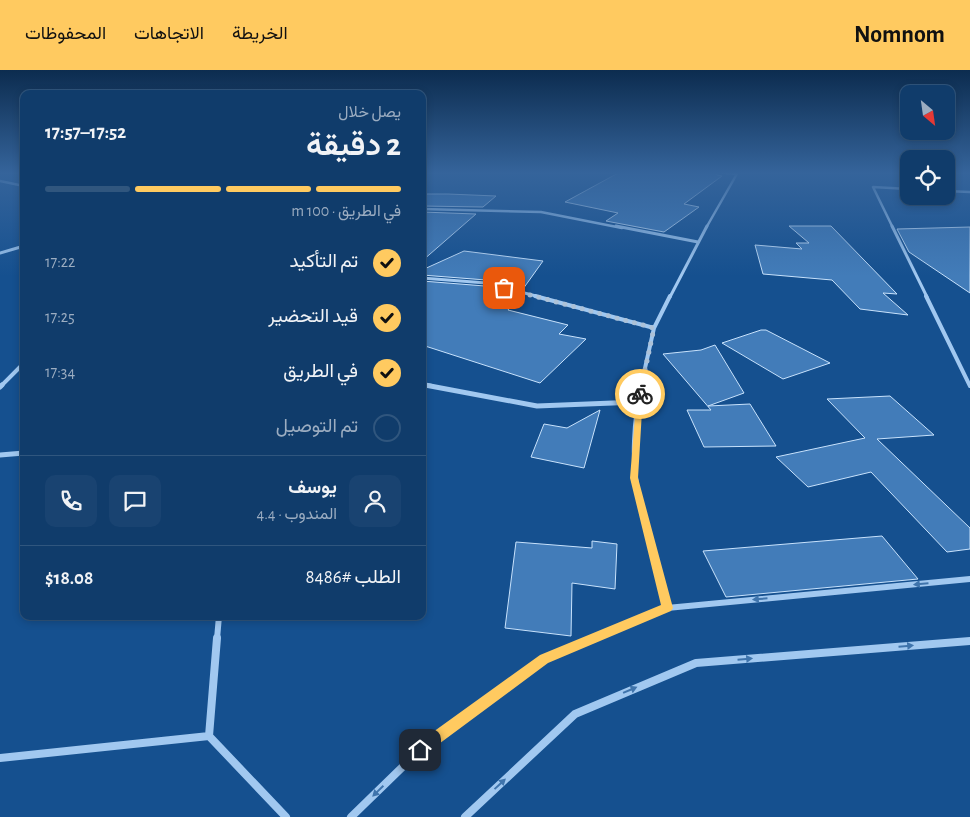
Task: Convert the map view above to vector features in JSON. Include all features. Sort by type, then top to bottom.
[{"type":"street","points":[[667,608],[634,478],[638,402],[654,328],[718,207]]},
{"type":"street","points":[[883,207],[970,386]]},
{"type":"street","points":[[426,209],[541,212],[698,242]]},
{"type":"street","points":[[0,254],[20,247]]},
{"type":"street","points":[[426,278],[486,283],[654,328]]},
{"type":"street","points":[[0,387],[20,367]]},
{"type":"street","points":[[426,385],[537,406],[638,402]]},
{"type":"street","points":[[0,455],[20,453]]},
{"type":"street","points":[[351,817],[420,750],[544,659],[667,608],[970,579]]},
{"type":"street","points":[[219,620],[209,736],[286,817]]},
{"type":"street","points":[[465,817],[575,714],[696,663],[970,641]]},
{"type":"street","points":[[0,758],[209,736]]},
{"type":"building","points":[[588,207],[699,207],[664,232],[606,221],[618,213]]},
{"type":"building","points":[[426,212],[476,214],[426,258]]},
{"type":"building","points":[[789,226],[831,226],[897,294],[883,293],[908,315],[860,309],[832,280],[763,274],[755,245],[802,249],[796,243],[809,243]]},
{"type":"building","points":[[970,227],[970,293],[909,252],[897,229]]},
{"type":"building","points":[[464,251],[543,261],[523,289],[486,280],[426,275],[426,268]]},
{"type":"building","points":[[426,281],[485,286],[519,295],[508,310],[568,325],[559,334],[586,339],[540,383],[426,346]]},
{"type":"building","points":[[766,330],[830,363],[783,379],[722,343]]},
{"type":"building","points":[[715,345],[744,393],[708,406],[750,404],[776,446],[704,447],[687,410],[711,410],[663,354],[701,350]]},
{"type":"building","points":[[890,396],[934,435],[877,439],[970,528],[970,549],[947,552],[871,472],[808,487],[776,457],[865,438],[827,399]]},
{"type":"building","points":[[600,410],[584,468],[531,457],[544,424],[567,428]]},
{"type":"building","points":[[882,536],[918,579],[726,597],[703,551]]},
{"type":"building","points":[[592,541],[617,544],[615,589],[572,583],[571,636],[505,628],[516,542],[592,548]]},
{"type":"way so far","points":[[504,288],[654,328],[640,394]]},
{"type":"route","points":[[420,750],[544,659],[667,608],[634,478],[640,394]]}]
